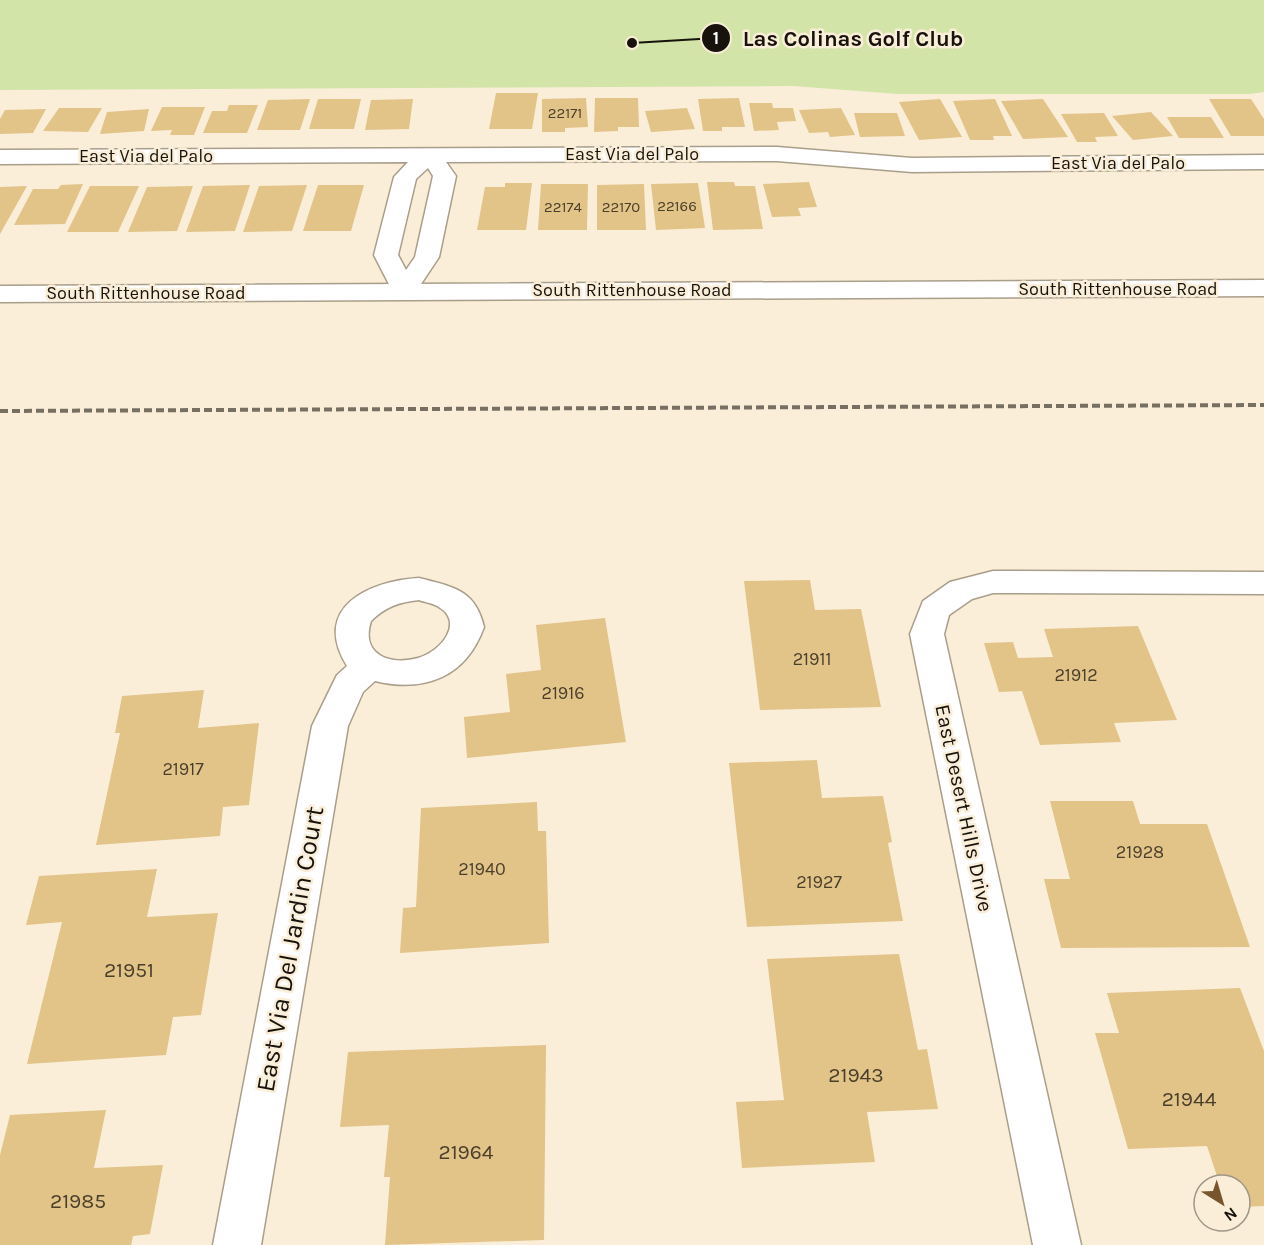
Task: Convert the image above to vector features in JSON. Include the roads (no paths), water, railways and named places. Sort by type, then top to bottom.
[{"type":"street","name":"East Via del Palo","points":[[0,157],[777,154],[912,165],[1264,162]]},
{"type":"street","points":[[429,155],[445,176],[427,257],[404,291],[387,252],[405,177],[429,155]]},
{"type":"street","name":"South Rittenhouse Road","points":[[0,294],[1264,288]]},
{"type":"street","name":"East Desert Hills Drive","points":[[1058,1245],[927,634],[935,609],[961,590],[993,582],[1264,583]]},
{"type":"street","name":"East Via Del Jardin Court","points":[[237,1245],[330,726],[349,684],[369,666]]},
{"type":"railway","points":[[0,411],[1264,405]]},
{"type":"place","name":"Las Colinas Golf Club","points":[[632,43]]}]
